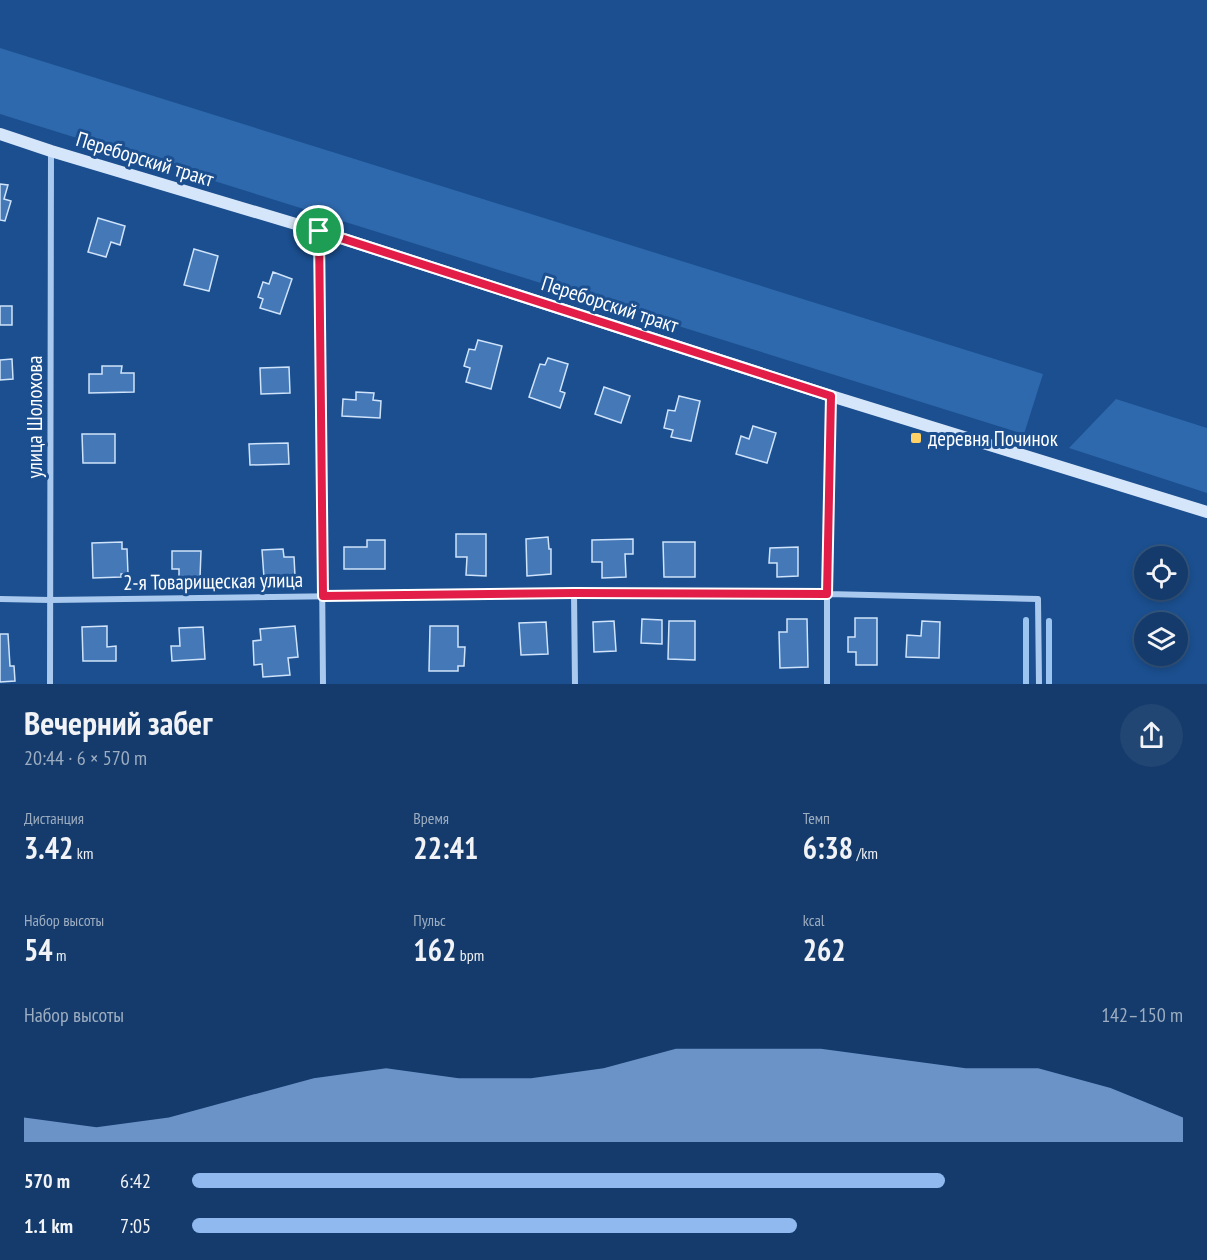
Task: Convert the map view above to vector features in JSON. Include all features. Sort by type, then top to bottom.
[{"type":"main road","name":"Переборский тракт","points":[[0,134],[319,231],[831,396],[1207,512]]},
{"type":"street","name":"улица Шолохова","points":[[50,684],[51,151]]},
{"type":"street","points":[[319,231],[323,684]]},
{"type":"street","points":[[827,684],[831,396]]},
{"type":"street","points":[[574,593],[575,684]]},
{"type":"street","name":"2-я Товарищеская улица","points":[[0,599],[574,593],[827,594],[1038,599],[1039,684]]},
{"type":"shaded area","points":[[0,48],[1043,374],[1024,434],[0,114]]},
{"type":"shaded area","points":[[1116,399],[1207,428],[1207,493],[1069,448]]},
{"type":"building","points":[[0,184],[8,185],[4,199],[11,201],[5,221],[0,220]]},
{"type":"building","points":[[98,218],[125,226],[120,245],[111,242],[106,257],[88,252]]},
{"type":"building","points":[[194,249],[218,256],[209,291],[184,285]]},
{"type":"building","points":[[273,272],[292,279],[280,314],[260,308],[263,299],[258,297],[263,282],[269,284]]},
{"type":"building","points":[[0,306],[12,306],[12,325],[0,325]]},
{"type":"building","points":[[478,340],[502,346],[491,389],[466,382],[470,368],[464,366],[469,349],[475,350]]},
{"type":"building","points":[[548,358],[568,364],[560,391],[565,393],[560,408],[529,397],[540,364],[545,365]]},
{"type":"building","points":[[12,359],[13,379],[0,380],[0,360]]},
{"type":"building","points":[[102,366],[122,366],[121,373],[134,373],[134,392],[89,393],[89,374],[102,374]]},
{"type":"building","points":[[289,367],[290,393],[261,394],[260,368]]},
{"type":"building","points":[[604,387],[630,396],[621,423],[595,414]]},
{"type":"building","points":[[356,392],[374,393],[373,400],[381,401],[380,418],[342,416],[343,399],[356,400]]},
{"type":"building","points":[[679,396],[700,401],[691,441],[671,437],[673,430],[664,428],[668,410],[675,411]]},
{"type":"building","points":[[753,426],[776,433],[767,463],[736,454],[741,436],[749,439]]},
{"type":"building","points":[[82,434],[115,434],[115,463],[83,463]]},
{"type":"building","points":[[288,443],[289,464],[250,465],[249,444]]},
{"type":"building","points":[[456,534],[486,534],[486,576],[466,575],[467,557],[456,557]]},
{"type":"building","points":[[548,537],[549,549],[551,549],[551,574],[527,576],[526,539]]},
{"type":"building","points":[[633,539],[633,554],[625,554],[626,577],[602,578],[602,562],[592,562],[592,540]]},
{"type":"building","points":[[367,540],[385,540],[385,569],[344,569],[344,547],[367,547]]},
{"type":"building","points":[[122,542],[122,549],[127,549],[128,574],[121,574],[121,577],[93,578],[92,543]]},
{"type":"building","points":[[663,542],[695,542],[695,577],[664,577]]},
{"type":"building","points":[[798,547],[798,576],[777,577],[777,563],[769,563],[770,548]]},
{"type":"building","points":[[283,549],[284,557],[294,557],[295,576],[264,578],[262,550]]},
{"type":"building","points":[[172,551],[201,551],[200,578],[179,578],[179,569],[172,569]]},
{"type":"building","points":[[855,618],[877,618],[877,665],[856,665],[856,652],[848,652],[848,637],[855,637]]},
{"type":"building","points":[[642,619],[662,620],[662,644],[641,643]]},
{"type":"building","points":[[787,619],[807,619],[808,667],[780,668],[779,632],[787,632]]},
{"type":"building","points":[[614,621],[616,651],[594,652],[593,622]]},
{"type":"building","points":[[669,621],[695,621],[695,660],[668,659]]},
{"type":"building","points":[[922,621],[940,622],[939,658],[906,657],[907,635],[921,636]]},
{"type":"building","points":[[546,622],[548,654],[521,655],[519,623]]},
{"type":"building","points":[[107,626],[107,647],[116,646],[116,661],[83,661],[82,627]]},
{"type":"building","points":[[295,626],[298,657],[288,658],[290,675],[263,677],[262,664],[254,665],[253,641],[261,640],[260,629]]},
{"type":"building","points":[[430,626],[458,626],[458,647],[465,647],[464,666],[458,666],[458,671],[429,671]]},
{"type":"building","points":[[203,627],[205,659],[172,661],[171,646],[180,646],[179,628]]},
{"type":"building","points":[[0,634],[8,634],[10,666],[14,666],[15,681],[0,682]]},
{"type":"waterway","points":[[1026,620],[1026,684]]},
{"type":"waterway","points":[[1049,621],[1049,684]]},
{"type":"place","name":"деревня Починок","points":[[916,438]]},
{"type":"route","points":[[319,231],[831,396],[827,594],[574,593],[323,596],[319,231]]}]
